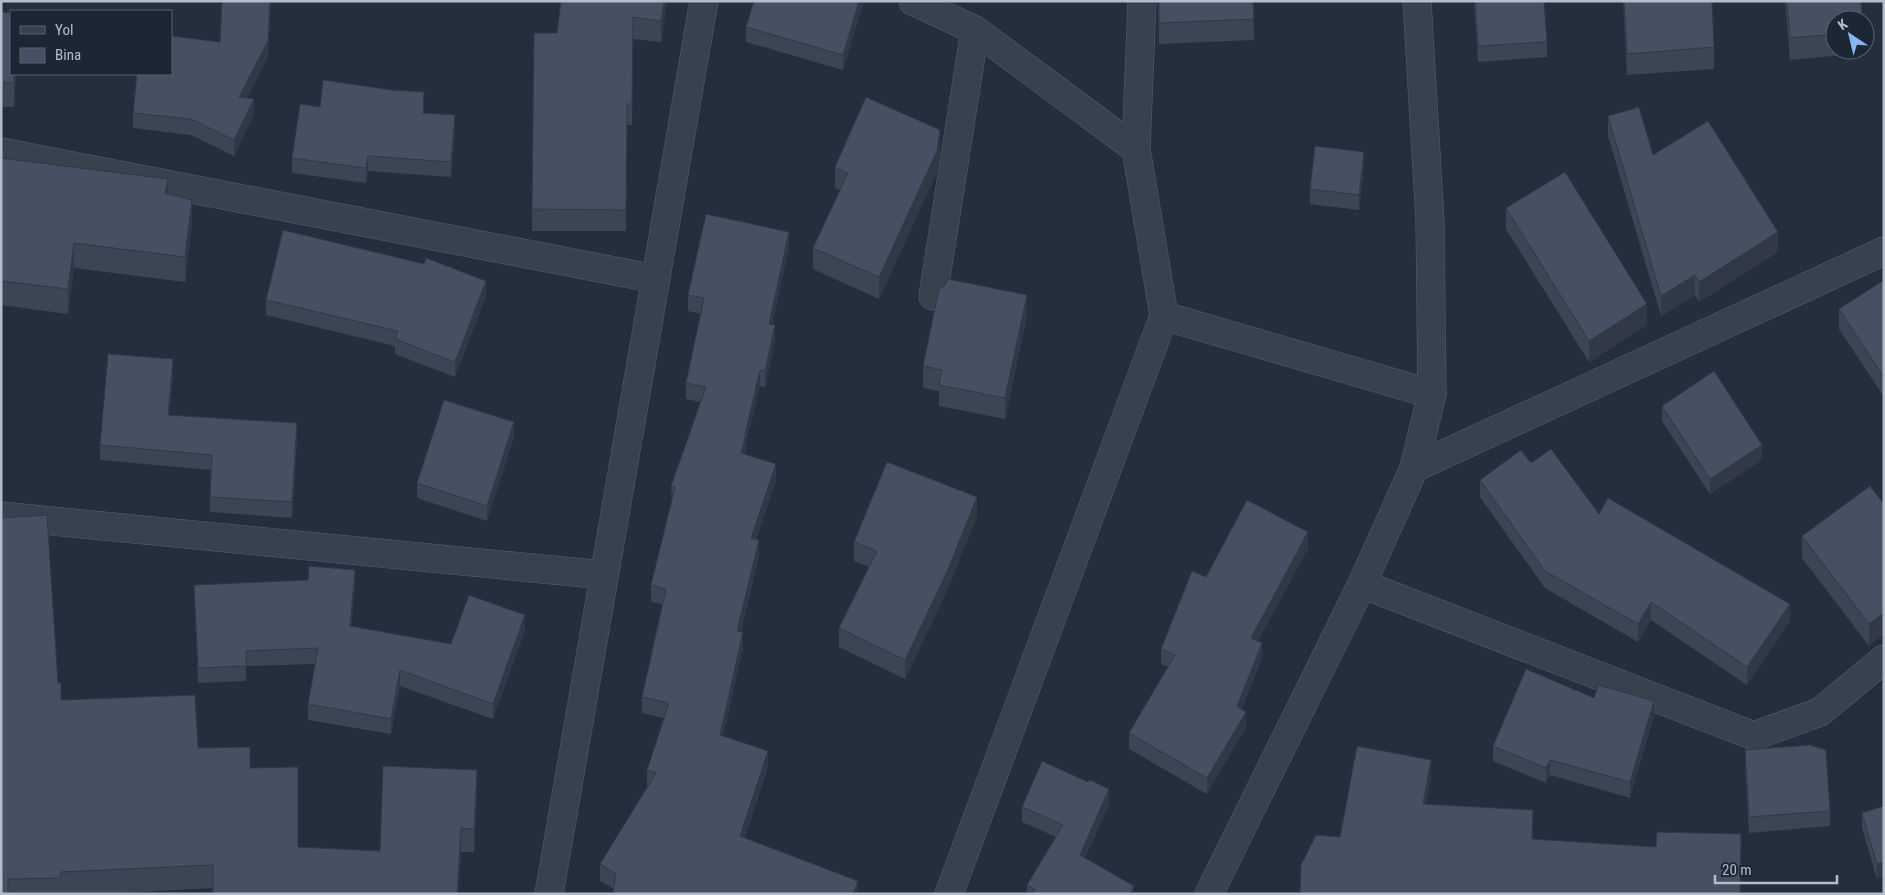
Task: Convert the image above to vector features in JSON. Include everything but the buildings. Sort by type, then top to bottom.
[{"type":"street","points":[[549,894],[704,1]]},
{"type":"street","points":[[913,1],[975,30],[1136,149]]},
{"type":"street","points":[[949,894],[1164,316],[1136,149],[1142,1]]},
{"type":"street","points":[[1209,894],[1362,584],[1414,468],[1432,394],[1430,221],[1417,1]]},
{"type":"street","points":[[933,296],[975,30]]},
{"type":"street","points":[[1,152],[656,279]]},
{"type":"street","points":[[1414,468],[1884,250]]},
{"type":"street","points":[[1164,316],[1432,394]]},
{"type":"street","points":[[1,516],[604,575]]},
{"type":"street","points":[[1362,584],[1754,736],[1820,712],[1884,659]]}]
